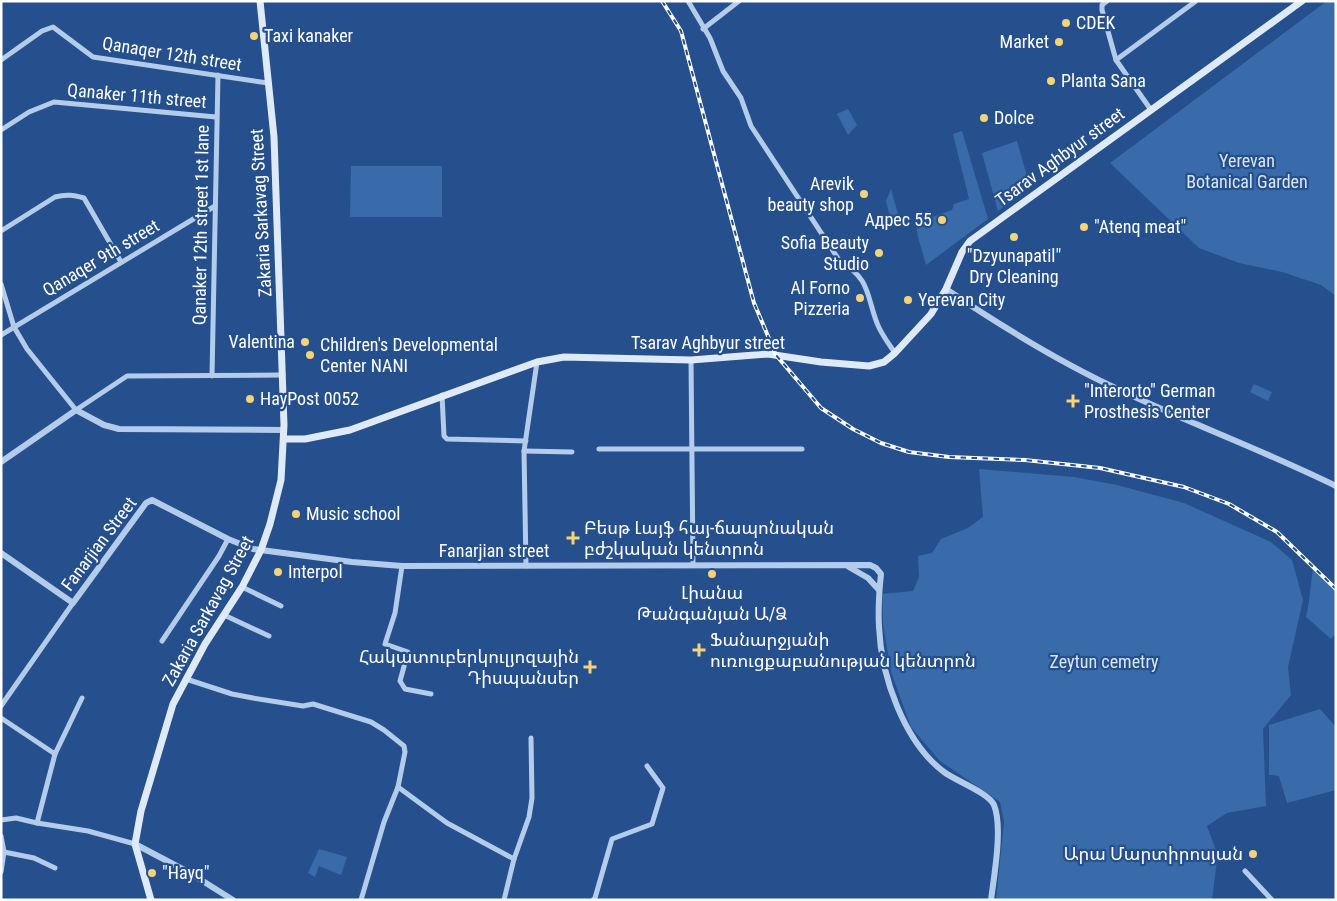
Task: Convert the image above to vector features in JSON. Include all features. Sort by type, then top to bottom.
[{"type":"main road","name":"Zakaria Sarkavag Street","points":[[151,900],[135,846],[141,811],[171,713],[186,679],[205,644],[242,587],[261,550],[270,524],[281,480],[284,439],[283,375],[274,137],[260,1]]},
{"type":"main road","name":"Tsarav Aghbyur street","points":[[284,439],[305,439],[350,430],[396,415],[442,395],[537,362],[564,357],[691,360],[776,355],[821,362],[869,366],[884,362],[895,353],[931,314],[946,289],[962,252],[970,241],[1302,1]]},
{"type":"street","points":[[688,1],[716,49],[723,71],[741,98],[751,126],[841,263],[857,272],[871,298],[877,324],[895,353]]},
{"type":"street","points":[[703,29],[739,1]]},
{"type":"street","points":[[1107,1],[1102,5],[1102,10],[1116,60],[1151,110]]},
{"type":"street","points":[[1116,60],[1196,1]]},
{"type":"street","name":"Qanaqer 12th street","points":[[1,60],[42,31],[53,26],[93,57],[268,83]]},
{"type":"street","name":"Qanaker 12th street 1st lane","points":[[212,376],[218,75]]},
{"type":"street","name":"Qanaker 11th street","points":[[1,130],[29,112],[54,102],[216,117]]},
{"type":"street","points":[[1,231],[55,197],[73,195],[84,198],[121,262]]},
{"type":"street","name":"Qanaqer 9th street","points":[[1,335],[215,206]]},
{"type":"street","points":[[1,284],[14,327],[26,348],[76,410],[119,429],[284,430]]},
{"type":"street","points":[[946,289],[977,310],[1082,371],[1121,391],[1239,441],[1336,486]]},
{"type":"street","points":[[691,360],[693,565]]},
{"type":"street","points":[[526,566],[524,451],[537,362]]},
{"type":"street","points":[[1,462],[127,376],[283,375]]},
{"type":"street","points":[[442,395],[444,436],[447,439],[526,441]]},
{"type":"street","points":[[599,449],[802,449]]},
{"type":"street","points":[[524,451],[572,452]]},
{"type":"street","name":"Fanarjian Street","points":[[1,706],[73,603],[149,501],[157,502],[228,539],[261,550]]},
{"type":"street","points":[[162,641],[219,556],[228,539]]},
{"type":"street","name":"Fanarjian street","points":[[261,550],[352,562],[402,566],[870,565],[881,574],[879,628],[885,669],[905,723],[920,749],[944,772],[982,794],[994,804],[998,833],[991,900]]},
{"type":"street","points":[[1,553],[73,603]]},
{"type":"street","points":[[402,566],[395,613],[385,644],[408,652],[400,681],[405,689],[430,694]]},
{"type":"street","points":[[848,566],[868,578],[879,590]]},
{"type":"street","points":[[242,587],[281,606]]},
{"type":"street","points":[[224,615],[269,636]]},
{"type":"street","points":[[186,679],[232,694],[303,706],[313,704],[371,722],[384,730],[405,748],[398,787],[384,822],[361,900]]},
{"type":"street","points":[[36,823],[55,754],[82,698]]},
{"type":"street","points":[[1,718],[55,754]]},
{"type":"street","points":[[504,900],[514,859],[529,817],[532,798],[531,738]]},
{"type":"street","points":[[593,900],[612,839],[652,824],[663,788],[647,766]]},
{"type":"street","points":[[398,787],[447,824],[514,859]]},
{"type":"street","points":[[1,820],[16,818],[88,831],[135,846],[190,873],[233,900]]},
{"type":"street","points":[[1,836],[4,852],[1,872]]},
{"type":"street","points":[[135,846],[188,875],[228,900]]},
{"type":"street","points":[[4,852],[34,858],[56,868]]},
{"type":"street","points":[[1245,871],[1272,900]]},
{"type":"green space","name":"Yerevan Botanical Garden","points":[[1327,1],[1336,1],[1336,296],[1321,285],[1282,272],[1239,263],[1199,248],[1110,163]]},
{"type":"green space","points":[[848,109],[857,125],[848,135],[837,114]]},
{"type":"green space","points":[[962,131],[988,219],[926,265],[916,223],[952,210],[954,204],[969,199],[953,134]]},
{"type":"green space","points":[[1017,141],[1030,187],[998,211],[982,153]]},
{"type":"green space","points":[[351,166],[442,166],[442,217],[350,217]]},
{"type":"green space","points":[[891,189],[899,218],[891,221],[886,201]]},
{"type":"green space","points":[[1254,384],[1272,392],[1268,401],[1250,392]]},
{"type":"green space","name":"Zeytun cemetry","points":[[979,469],[1074,477],[1117,485],[1184,503],[1271,542],[1292,560],[1303,600],[1288,667],[1291,695],[1263,729],[1266,806],[1227,813],[1207,826],[1216,850],[1217,860],[1212,900],[996,900],[1004,822],[1000,802],[940,761],[911,727],[891,672],[883,624],[882,594],[913,591],[919,577],[918,556],[932,553],[941,539],[968,528],[983,517]]},
{"type":"green space","points":[[1313,569],[1336,591],[1336,633],[1331,639],[1306,617]]},
{"type":"green space","points":[[1320,709],[1336,727],[1336,790],[1287,803],[1279,776],[1269,775],[1269,725]]},
{"type":"green space","points":[[319,849],[347,857],[341,875],[319,866],[315,877],[308,873]]},
{"type":"railway","points":[[662,1],[681,31],[754,303],[776,355],[821,408],[853,429],[881,443],[909,452],[949,457],[1025,460],[1100,468],[1184,487],[1229,504],[1277,532],[1336,589]]},
{"type":"place","name":"CDEK","points":[[1066,23]]},
{"type":"place","name":"Taxi kanaker","points":[[254,36]]},
{"type":"place","name":"Market","points":[[1059,42]]},
{"type":"place","name":"Planta Sana","points":[[1051,81]]},
{"type":"place","name":"Dolce","points":[[984,118]]},
{"type":"place","name":"Arevik beauty shop","points":[[864,194]]},
{"type":"place","name":"Адрес 55","points":[[942,220]]},
{"type":"place","name":"\"Atenq meat\"","points":[[1084,227]]},
{"type":"place","name":"\"Dzyunapatil\" Dry Cleaning","points":[[1014,237]]},
{"type":"place","name":"Sofia Beauty Studio","points":[[879,253]]},
{"type":"place","name":"Al Forno Pizzeria","points":[[860,298]]},
{"type":"place","name":"Yerevan City","points":[[908,300]]},
{"type":"place","name":"Valentina","points":[[305,342]]},
{"type":"place","name":"Children's Developmental Center NANI","points":[[310,355]]},
{"type":"place","name":"HayPost 0052","points":[[250,399]]},
{"type":"place","name":"\"Interorto\" German Prosthesis Center","points":[[1073,401]]},
{"type":"place","name":"Music school","points":[[296,514]]},
{"type":"place","name":"Բեսթ Լայֆ հայ-ճապոնական բժշկական կենտրոն","points":[[573,538]]},
{"type":"place","name":"Interpol","points":[[278,572]]},
{"type":"place","name":"Լիանա Թանգանյան Ա/Ձ","points":[[712,574]]},
{"type":"place","name":"Ֆանարջյանի ուռուցքաբանության կենտրոն","points":[[699,650]]},
{"type":"place","name":"Հակատուբերկուլյոզային Դիսպանսեր","points":[[590,667]]},
{"type":"place","name":"Արա Մարտիրոսյան","points":[[1253,854]]},
{"type":"place","name":"\"Hayq\"","points":[[152,873]]}]
